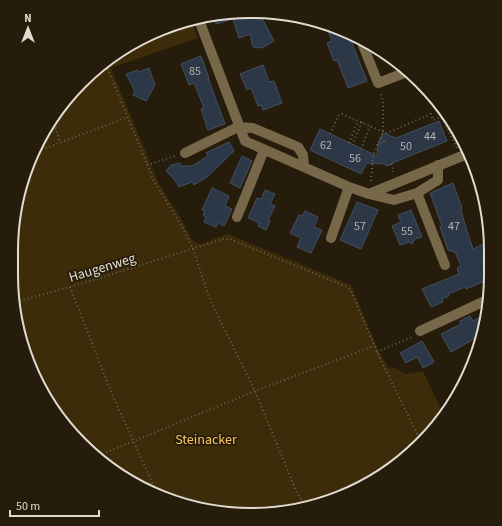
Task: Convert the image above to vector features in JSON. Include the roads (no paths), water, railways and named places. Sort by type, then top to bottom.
[{"type":"street","points":[[200,24],[238,127],[245,141],[349,187],[394,200],[417,193],[438,180],[438,164]]},
{"type":"street","points":[[364,47],[378,83],[402,74]]},
{"type":"street","points":[[185,153],[238,127],[253,128],[298,147],[303,155],[304,167]]},
{"type":"street","points":[[237,217],[264,150]]},
{"type":"street","points":[[369,194],[438,164],[463,155]]},
{"type":"street","points":[[331,238],[349,187]]},
{"type":"street","points":[[417,193],[445,265]]},
{"type":"street","points":[[420,331],[482,302]]},
{"type":"park label","name":"Steinacker","points":[[206,439]]}]
